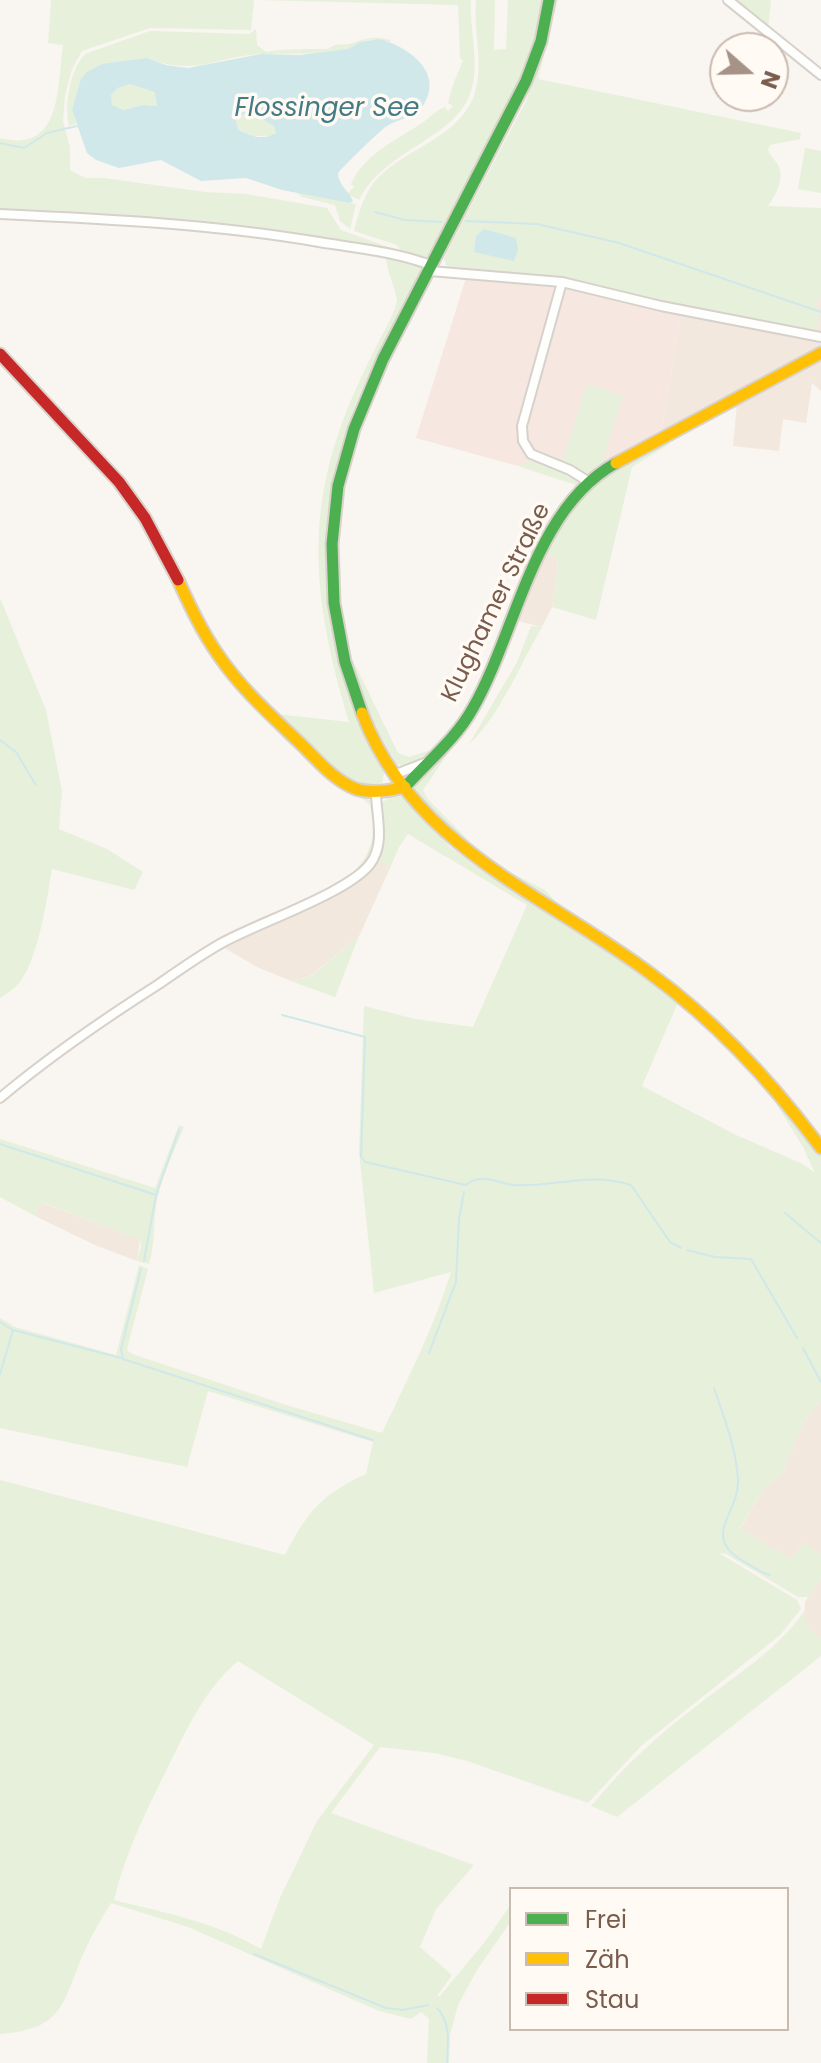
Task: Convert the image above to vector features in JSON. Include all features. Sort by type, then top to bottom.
[{"type":"main road","points":[[549,0],[540,44],[527,81],[380,366],[342,466],[331,539],[334,608],[349,679],[364,718],[396,774],[424,811],[471,856],[644,968],[693,1006],[757,1068],[821,1148]]},
{"type":"main road","name":"Klughamer Straße","points":[[405,787],[427,761],[449,743],[471,711],[503,649],[542,550],[567,507],[589,482],[611,465],[821,353]]},
{"type":"main road","points":[[0,354],[136,504],[161,544],[210,642],[231,672],[266,711],[337,779],[357,789],[376,792],[405,787]]},
{"type":"main road","points":[[376,792],[396,774]]},
{"type":"street","points":[[728,0],[821,75]]},
{"type":"street","points":[[0,214],[116,219],[266,233],[398,256],[432,269],[562,282],[661,306],[821,337]]},
{"type":"street","points":[[562,282],[521,436],[531,454],[570,470],[589,482]]},
{"type":"street","name":"Klughamer Straße","points":[[396,774],[427,761]]},
{"type":"street","points":[[0,1098],[75,1040],[206,952],[254,925],[339,887],[364,871],[378,848],[376,792]]},
{"type":"shaded area","points":[[469,268],[546,277],[682,307],[660,443],[587,486],[572,474],[531,460],[518,466],[416,438]]},
{"type":"shaded area","points":[[818,294],[821,294],[821,391],[812,383],[806,423],[783,419],[779,451],[733,446],[737,403],[660,443],[682,307],[819,314],[815,304]]},
{"type":"shaded area","points":[[544,553],[557,557],[558,569],[552,607],[542,627],[518,621]]},
{"type":"shaded area","points":[[372,857],[391,866],[359,936],[309,977],[291,981],[257,967],[216,943],[342,882]]},
{"type":"shaded area","points":[[40,1202],[140,1239],[137,1261],[35,1216]]},
{"type":"shaded area","points":[[821,1400],[821,1555],[805,1543],[790,1559],[740,1529],[763,1490],[782,1474],[803,1423]]},
{"type":"shaded area","points":[[821,1577],[821,1637],[811,1633],[804,1621],[805,1602]]},
{"type":"green space","points":[[51,0],[254,0],[251,30],[150,28],[82,51],[72,69],[65,96],[63,121],[70,147],[70,170],[85,178],[246,194],[327,208],[341,230],[393,251],[266,229],[178,220],[0,211],[0,138],[20,140],[35,136],[46,127],[57,98],[63,45],[48,43]]},
{"type":"green space","points":[[257,0],[471,0],[475,71],[470,94],[449,123],[385,168],[359,200],[347,194],[354,187],[351,184],[363,165],[438,110],[445,107],[448,111],[453,106],[448,103],[463,61],[460,58],[458,5]]},
{"type":"green space","points":[[476,0],[495,0],[494,50],[506,49],[508,0],[545,0],[534,50],[517,95],[432,256],[421,259],[402,253],[397,245],[354,231],[363,201],[384,172],[444,133],[468,108],[479,70]]},
{"type":"green space","points":[[554,0],[558,0],[538,79],[801,133],[800,139],[770,145],[768,150],[779,167],[780,182],[768,206],[821,208],[821,294],[815,304],[819,314],[817,333],[546,277],[469,268],[448,269],[444,259],[447,251],[527,99]]},
{"type":"green space","points":[[732,0],[771,0],[768,30]]},
{"type":"green space","points":[[256,29],[257,45],[266,52],[328,49],[372,38],[391,42],[368,40],[334,52],[263,54],[193,66],[147,58],[72,109],[76,124],[69,126],[67,108],[70,88],[75,69],[85,54],[150,31],[249,34]]},
{"type":"green space","points":[[130,84],[156,92],[157,106],[142,105],[123,110],[111,105],[111,95],[118,88]]},
{"type":"green space","points":[[246,113],[253,113],[275,126],[276,133],[272,136],[250,136],[237,128],[236,122]]},
{"type":"green space","points":[[805,148],[821,151],[821,193],[798,189]]},
{"type":"green space","points":[[296,192],[356,204],[350,229],[340,221],[335,205],[302,197]]},
{"type":"green space","points":[[386,258],[416,264],[424,270],[391,330],[352,413],[335,476],[328,519],[329,606],[336,648],[364,730],[385,768],[382,783],[364,787],[343,777],[276,714],[349,722],[323,612],[319,541],[322,504],[340,429],[397,301]]},
{"type":"green space","points":[[587,384],[623,396],[601,467],[591,471],[562,463]]},
{"type":"green space","points":[[672,436],[668,445],[632,467],[596,620],[552,607],[557,557],[544,553],[570,507],[583,490],[599,477]]},
{"type":"green space","points":[[530,460],[572,474],[580,481],[576,485],[518,466]]},
{"type":"green space","points":[[0,598],[46,710],[62,791],[59,829],[107,849],[143,872],[134,890],[52,869],[41,929],[26,973],[0,998]]},
{"type":"green space","points":[[531,626],[542,627],[500,705],[469,744],[517,662]]},
{"type":"green space","points":[[346,646],[398,753],[409,757],[438,748],[406,767],[397,764],[367,707]]},
{"type":"green space","points":[[460,736],[423,790],[427,798],[470,842],[506,870],[545,890],[563,910],[522,885],[464,842],[415,789],[414,782]]},
{"type":"green space","points":[[359,796],[380,804],[392,796],[404,797],[449,846],[481,870],[649,976],[679,1000],[642,1086],[736,1135],[803,1164],[815,1173],[803,1147],[761,1079],[821,1156],[821,1400],[803,1423],[782,1474],[763,1490],[740,1528],[790,1559],[805,1543],[821,1555],[821,1577],[809,1597],[798,1597],[726,1554],[719,1553],[797,1600],[801,1609],[780,1635],[641,1746],[588,1803],[467,1761],[434,1753],[380,1747],[331,1813],[474,1865],[436,1909],[420,1947],[452,1975],[437,1996],[487,1939],[509,1907],[509,1924],[477,1970],[458,2005],[450,2035],[449,2063],[427,2063],[429,2019],[421,2012],[411,2019],[379,2011],[188,1927],[111,1903],[89,1942],[60,2008],[39,2026],[0,2034],[0,1480],[285,1555],[300,1527],[317,1506],[338,1489],[366,1474],[373,1442],[208,1391],[187,1467],[0,1428],[0,1318],[15,1327],[116,1355],[139,1265],[148,1269],[127,1350],[132,1354],[382,1433],[428,1334],[451,1272],[374,1293],[359,1152],[364,1006],[415,1019],[473,1027],[527,905],[408,834],[391,866],[372,857],[350,877],[368,851],[373,827],[370,805]],"holes":[[[238,1661],[374,1745],[317,1821],[280,1898],[261,1949],[208,1925],[114,1900],[137,1833],[182,1739],[215,1684]]]},
{"type":"green space","points":[[359,936],[335,997],[291,981],[310,977]]},
{"type":"green space","points":[[179,1125],[184,1127],[158,1196],[149,1264],[137,1261],[140,1239],[41,1202],[35,1216],[0,1197],[0,1139],[155,1188]]},
{"type":"green space","points":[[805,1610],[808,1626],[821,1637],[821,1656],[617,1817],[591,1806],[642,1752],[684,1715],[770,1649]]},
{"type":"water","name":"Flossinger See","points":[[379,39],[411,54],[426,71],[429,92],[420,109],[383,129],[338,173],[353,201],[350,203],[282,190],[246,178],[201,181],[161,160],[119,168],[96,160],[87,153],[72,110],[81,79],[102,64],[147,58],[188,68],[261,54],[300,55],[348,49],[360,42]],"holes":[[[130,84],[155,92],[157,106],[142,105],[123,110],[112,105],[111,95],[118,88]],[[246,113],[253,113],[274,126],[276,133],[256,137],[238,129],[236,122]]]},
{"type":"water","points":[[484,229],[516,238],[518,250],[514,261],[474,252],[476,236]]},
{"type":"waterway","points":[[0,143],[24,148],[47,133],[77,126]]},
{"type":"waterway","points":[[375,212],[405,220],[442,222]]},
{"type":"waterway","points":[[465,221],[537,224],[619,243],[821,312]]},
{"type":"waterway","points":[[0,740],[16,752],[36,785]]},
{"type":"waterway","points":[[282,1015],[365,1037],[361,1157],[365,1162],[466,1185],[477,1179],[513,1185],[586,1180],[631,1185],[670,1242],[681,1248]]},
{"type":"waterway","points":[[144,1261],[156,1195],[179,1130]]},
{"type":"waterway","points":[[0,1144],[156,1195]]},
{"type":"waterway","points":[[429,1353],[456,1282],[459,1219],[464,1192]]},
{"type":"waterway","points":[[785,1213],[821,1243]]},
{"type":"waterway","points":[[687,1250],[715,1257],[751,1259],[797,1338]]},
{"type":"waterway","points":[[141,1269],[121,1349],[123,1359],[373,1440]]},
{"type":"waterway","points":[[0,1322],[13,1330],[121,1358]]},
{"type":"waterway","points":[[0,1374],[13,1330]]},
{"type":"waterway","points":[[803,1348],[821,1382]]},
{"type":"waterway","points":[[714,1388],[732,1444],[738,1479],[734,1503],[725,1523],[724,1542],[743,1561],[770,1575]]},
{"type":"waterway","points":[[254,1954],[386,2008],[403,2010],[428,2005]]},
{"type":"waterway","points":[[437,2008],[447,2027],[447,2063]]},
{"type":"traffic: fast","points":[[362,713],[345,662],[334,603],[332,544],[338,486],[354,429],[383,359],[526,81],[541,41],[549,0]]},
{"type":"traffic: fast","points":[[405,787],[450,740],[473,708],[530,574],[565,510],[588,484],[616,463]]},
{"type":"traffic: slow","points":[[616,463],[821,353]]},
{"type":"traffic: slow","points":[[178,580],[202,628],[228,668],[328,770],[348,786],[362,791],[405,787]]},
{"type":"traffic: slow","points":[[362,713],[385,760],[414,799],[448,834],[526,892],[610,945],[676,993],[743,1055],[821,1148]]},
{"type":"traffic: jam","points":[[0,354],[119,482],[145,518],[178,580]]}]
